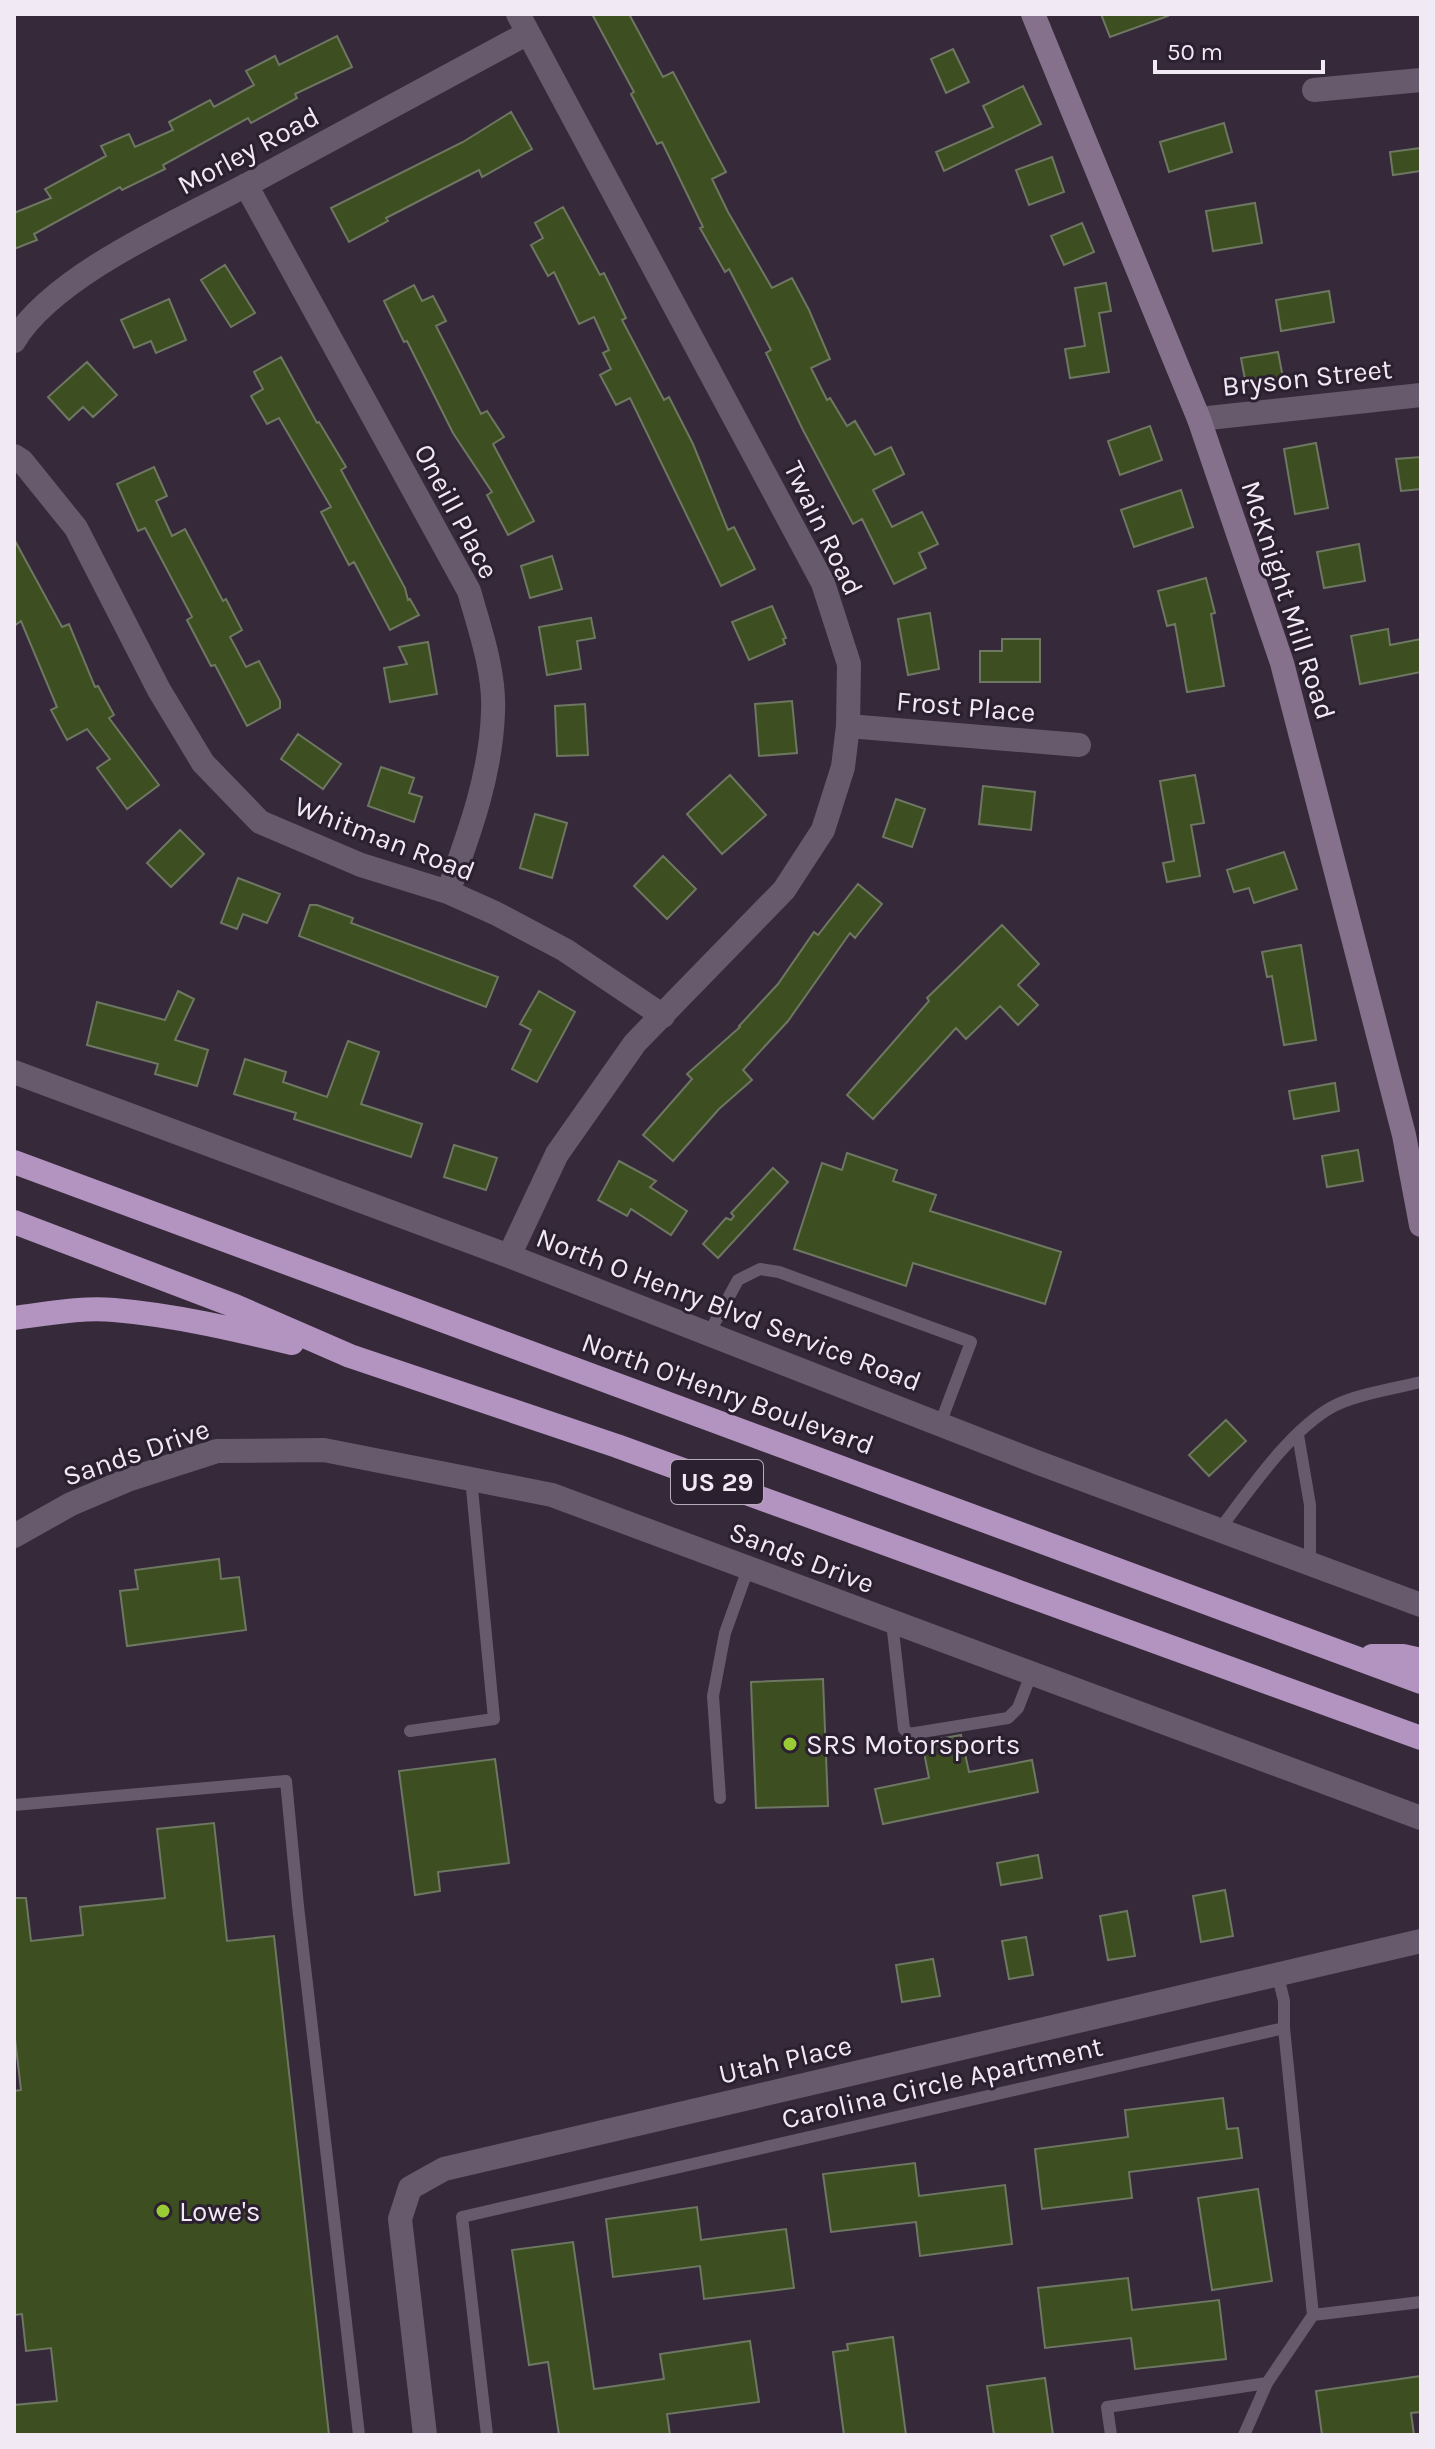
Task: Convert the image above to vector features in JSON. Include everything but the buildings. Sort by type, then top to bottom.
[{"type":"highway","name":"North O'Henry Boulevard","points":[[14,1162],[1421,1682]]},
{"type":"highway","name":"US 29","points":[[14,1222],[235,1306],[350,1356],[617,1446],[1421,1738]]},
{"type":"highway","points":[[14,1318],[73,1310],[112,1310],[213,1325],[350,1356]]},
{"type":"highway","points":[[1356,1656],[1403,1656],[1421,1660]]},
{"type":"street","name":"McKnight Mill Road","points":[[1033,14],[1199,419],[1282,663],[1412,1133],[1421,1225]]},
{"type":"street","name":"Morley Road","points":[[14,341],[20,331],[69,283],[246,185],[523,24]]},
{"type":"street","name":"Twain Road","points":[[509,1256],[557,1154],[635,1043],[784,890],[823,830],[843,767],[848,726],[849,664],[823,583],[523,24]]},
{"type":"street","points":[[1314,90],[1421,80]]},
{"type":"street","name":"Oneill Place","points":[[246,185],[469,591],[485,646],[494,710],[486,775],[448,892]]},
{"type":"street","name":"Bryson Street","points":[[1199,419],[1421,395]]},
{"type":"street","name":"Whitman Road","points":[[14,456],[22,461],[76,528],[159,690],[203,763],[260,822],[361,865],[448,892],[565,950],[663,1016]]},
{"type":"street","name":"Frost Place","points":[[848,726],[1079,745]]},
{"type":"street","name":"North O Henry Blvd Service Road","points":[[14,1072],[509,1256],[940,1424],[1421,1605]]},
{"type":"street","name":"Sands Drive","points":[[14,1536],[71,1504],[130,1479],[217,1451],[324,1450],[471,1478],[552,1495],[1421,1818]]},
{"type":"street","name":"Utah Place","points":[[425,2435],[400,2219],[410,2188],[444,2169],[1421,1941]]},
{"type":"lane","points":[[709,1333],[738,1280],[760,1269],[779,1272],[971,1342],[940,1424]]},
{"type":"lane","points":[[1219,1530],[1272,1463],[1314,1419],[1334,1405],[1421,1382]]},
{"type":"lane","points":[[1298,1435],[1310,1505],[1310,1564]]},
{"type":"lane","points":[[410,1731],[494,1719],[471,1478]]},
{"type":"lane","points":[[720,1798],[713,1696],[725,1633],[748,1569]]},
{"type":"lane","points":[[892,1622],[904,1729],[909,1734],[1008,1718],[1018,1708],[1032,1672]]},
{"type":"lane","points":[[14,1805],[286,1781],[359,2435]]},
{"type":"lane","points":[[1244,2435],[1267,2383],[1313,2315],[1284,2028],[1284,2001],[1278,1976]]},
{"type":"lane","name":"Carolina Circle Apartment","points":[[487,2435],[462,2217],[1284,2028]]},
{"type":"lane","points":[[1313,2315],[1421,2302]]},
{"type":"lane","points":[[1111,2435],[1107,2407],[1267,2383]]},
{"type":"place","name":"SRS Motorsports","points":[[790,1744]]},
{"type":"place","name":"Lowe's","points":[[163,2211]]}]
